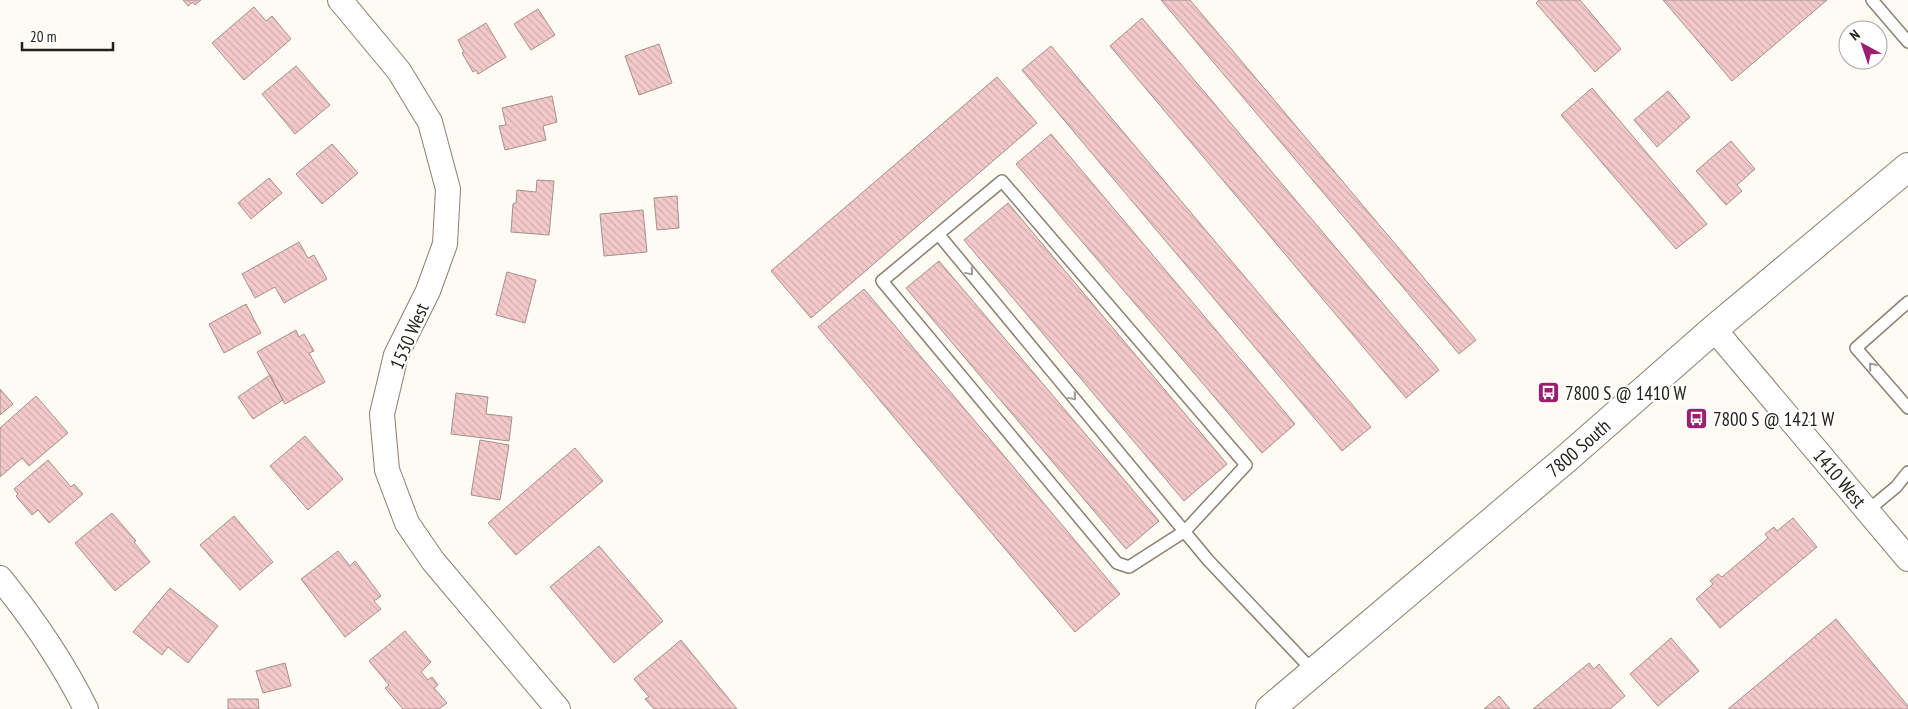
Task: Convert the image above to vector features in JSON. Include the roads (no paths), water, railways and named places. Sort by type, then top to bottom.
[{"type":"main road","name":"7800 South","points":[[1270,709],[1567,458],[1714,329],[1908,167]]},
{"type":"street","name":"1530 West","points":[[340,0],[399,71],[430,122],[448,189],[445,244],[428,291],[396,356],[382,414],[387,470],[407,522],[433,561],[558,709]]},
{"type":"street","name":"1410 West","points":[[1714,329],[1908,559]]},
{"type":"street","points":[[0,578],[30,614],[52,646],[86,709]]},
{"type":"lane","points":[[1872,0],[1908,42]]},
{"type":"lane","points":[[1002,181],[1246,465],[1185,532],[1129,567],[1117,563],[882,281],[1002,181]]},
{"type":"lane","points":[[939,235],[1208,560],[1314,672]]},
{"type":"lane","points":[[1907,404],[1856,348],[1908,302]]},
{"type":"lane","points":[[1867,510],[1896,487],[1908,472]]},
{"type":"place","name":"7800 S @ 1410 W","points":[[1549,393]]},
{"type":"place","name":"7800 S @ 1421 W","points":[[1697,419]]}]
